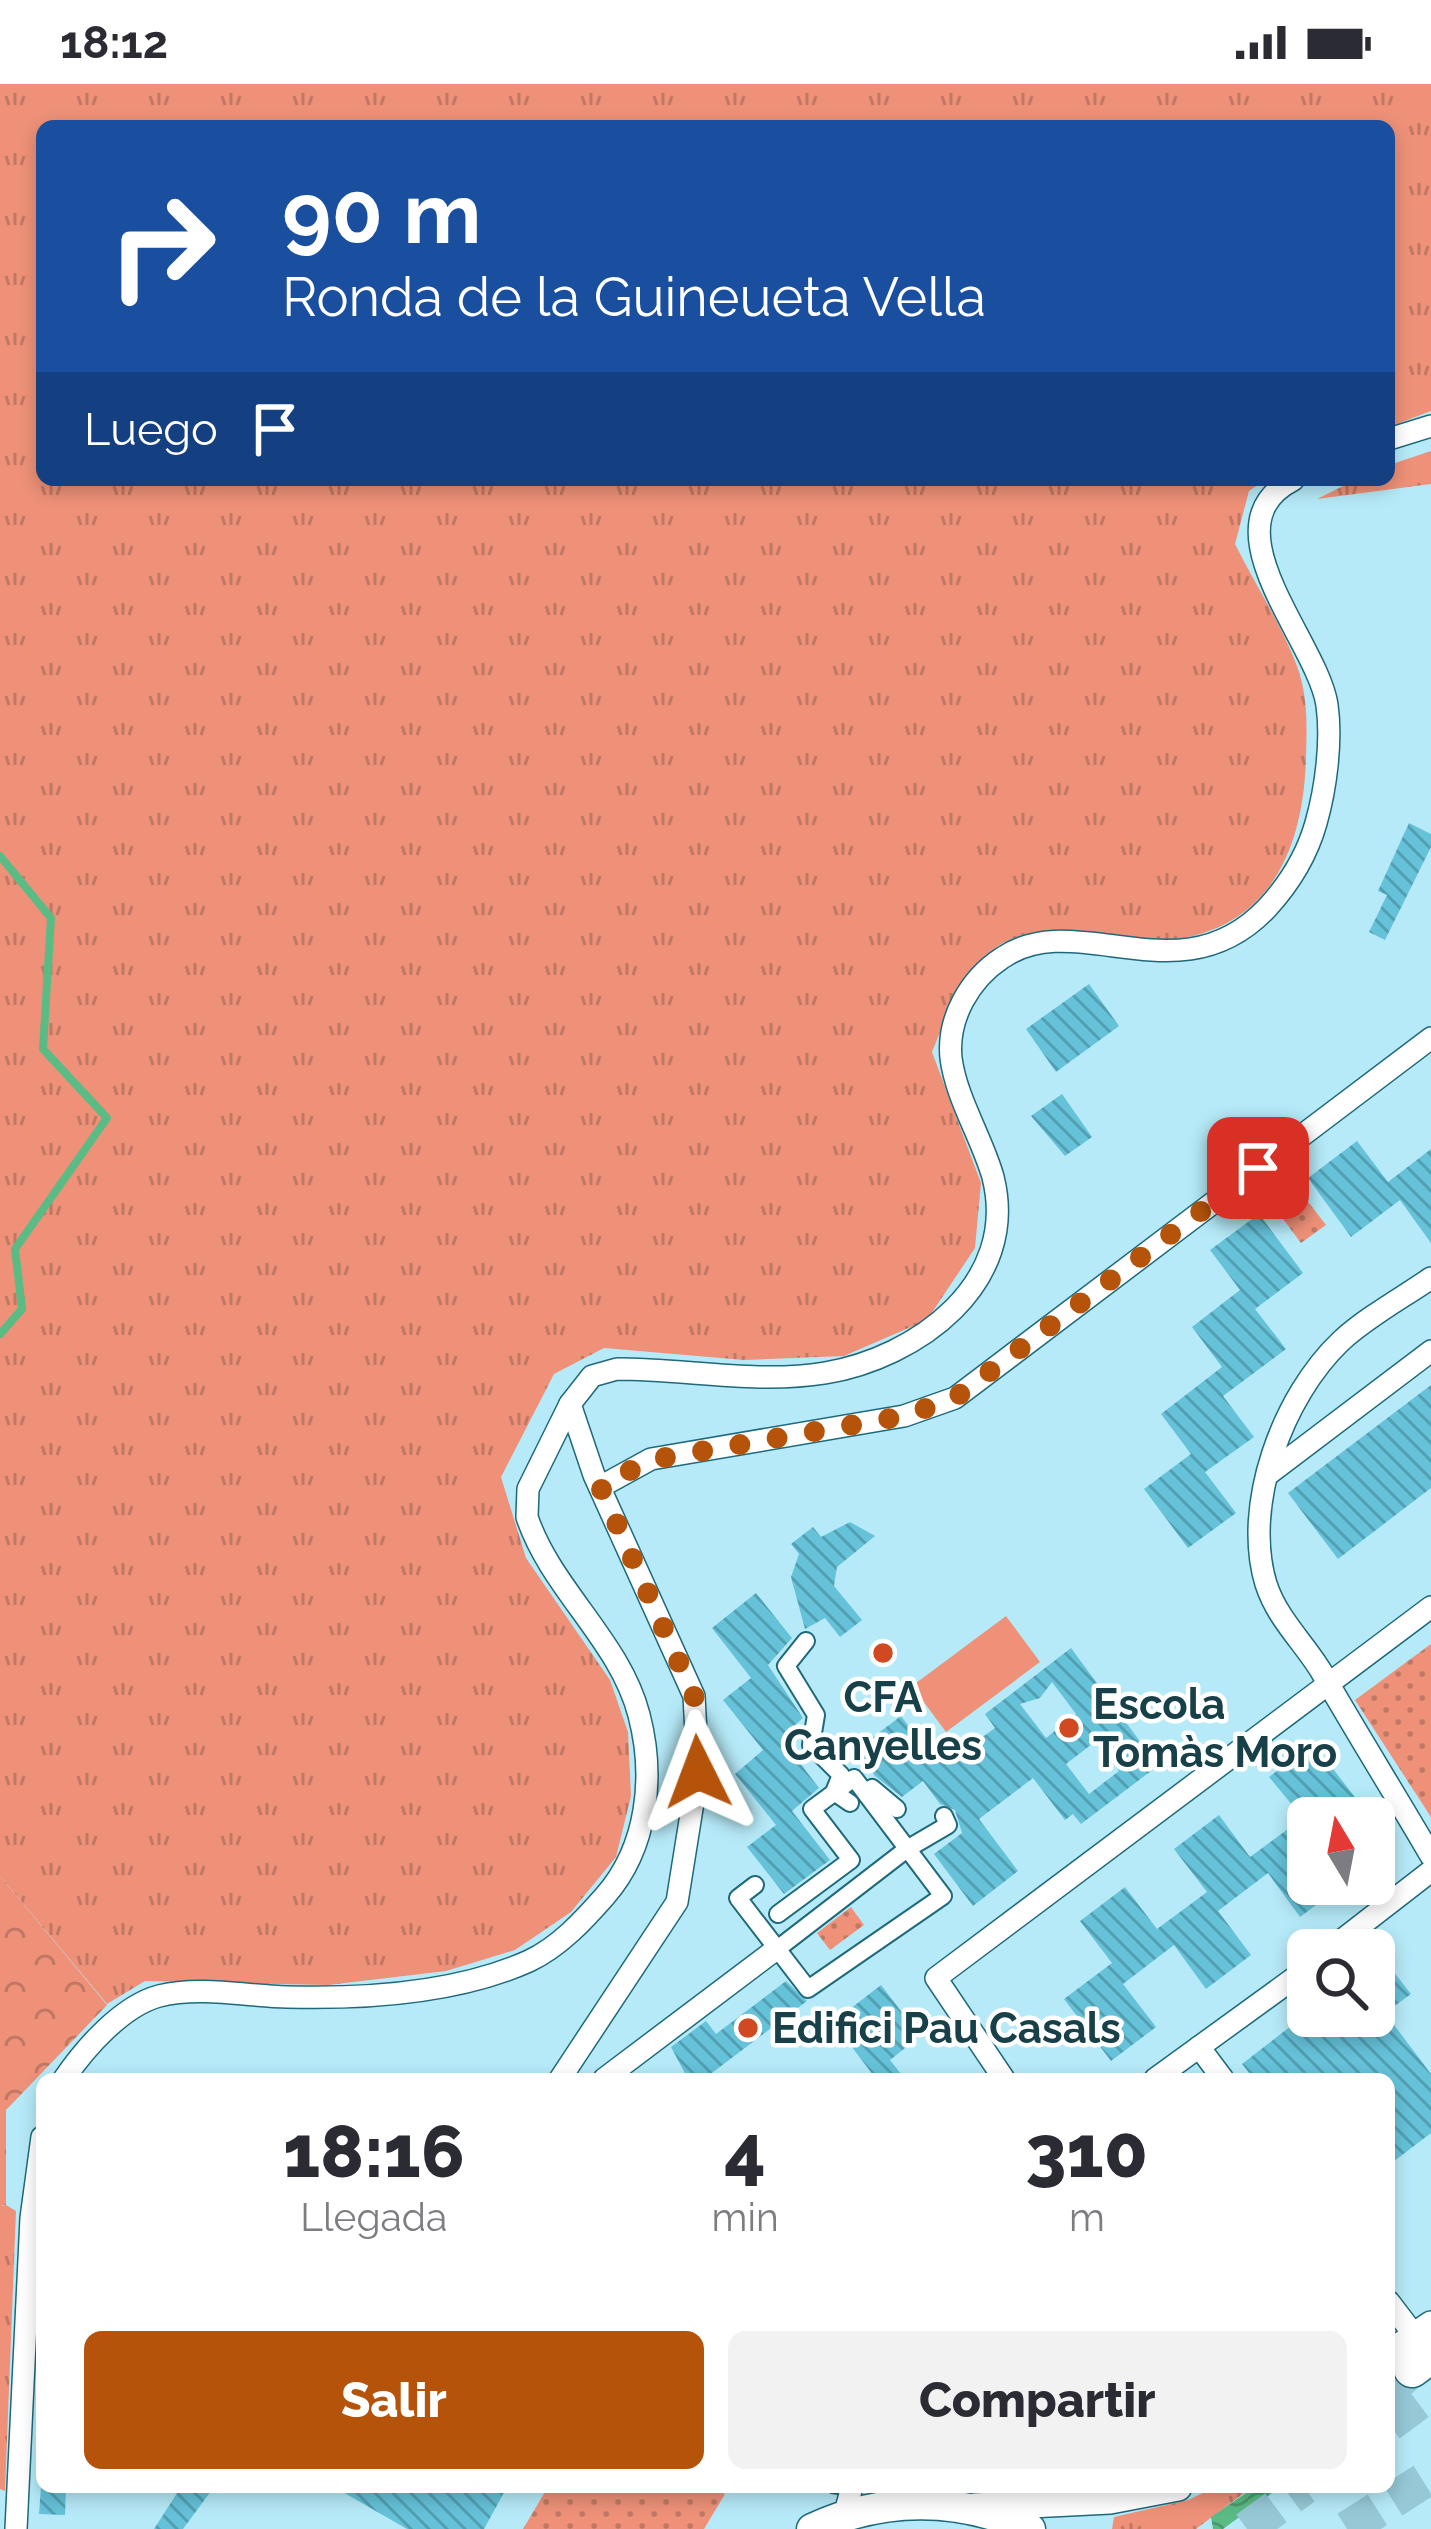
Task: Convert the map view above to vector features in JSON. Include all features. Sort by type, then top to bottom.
[{"type":"main road","points":[[812,2529],[845,2495],[888,2505],[947,2499],[1030,2529]]},
{"type":"street","points":[[1395,437],[1431,426]]},
{"type":"street","points":[[70,2073],[119,2020],[158,1996],[384,1993],[471,1978],[530,1960],[572,1931],[623,1874],[645,1807],[646,1752],[640,1715],[624,1676],[527,1517],[528,1489],[570,1404],[592,1376],[617,1369],[793,1376],[866,1364],[936,1330],[964,1299],[991,1243],[997,1208],[993,1178],[951,1057],[954,1023],[966,994],[1006,955],[1034,944],[1178,952],[1218,943],[1266,910],[1305,854],[1319,809],[1327,704],[1269,576],[1257,534],[1264,506],[1286,486]]},
{"type":"street","points":[[600,1486],[651,1460],[904,1416],[955,1398],[1431,1038]]},
{"type":"street","points":[[1431,1278],[1344,1338],[1318,1366],[1282,1429],[1261,1532],[1266,1583],[1291,1634],[1327,1684],[1431,1856]]},
{"type":"street","points":[[1270,1472],[1431,1351]]},
{"type":"street","points":[[564,2073],[677,1902],[698,1772],[694,1696],[600,1486],[570,1404]]},
{"type":"street","points":[[1000,2073],[935,1978],[1431,1607]]},
{"type":"street","points":[[755,1885],[738,1898],[774,1951],[808,1989],[943,1896],[907,1849],[850,1796],[841,1774],[811,1745],[816,1715],[786,1666],[806,1641]]},
{"type":"street","points":[[778,1914],[850,1860],[812,1809],[872,1788],[897,1809]]},
{"type":"street","points":[[612,2073],[907,1849],[948,1825],[944,1816]]},
{"type":"street","points":[[1356,1929],[1431,1870]]},
{"type":"street","points":[[1163,2073],[1287,1983]]},
{"type":"street","points":[[1199,2047],[1218,2073]]},
{"type":"street","points":[[16,2524],[36,2186]]},
{"type":"street","points":[[1395,2312],[1416,2348]]},
{"type":"street","points":[[947,2499],[1079,2494]]},
{"type":"green space","points":[[0,84],[1431,84],[1431,411],[1395,425],[1395,120],[36,120],[36,486],[1256,486],[1249,491],[1235,544],[1297,666],[1306,722],[1298,822],[1275,878],[1257,901],[1204,933],[1169,940],[1067,931],[1027,934],[992,950],[969,975],[932,1052],[981,1183],[975,1248],[927,1320],[844,1356],[744,1360],[604,1348],[554,1374],[501,1477],[526,1558],[610,1680],[628,1732],[631,1796],[616,1857],[571,1912],[515,1950],[446,1971],[328,1985],[145,1981],[107,2004],[0,1876]]},
{"type":"green space","points":[[1431,451],[1431,484],[1317,499],[1343,486],[1395,486],[1395,463]]},
{"type":"green space","points":[[1296,1186],[1326,1225],[1301,1243],[1272,1204]]},
{"type":"green space","points":[[1006,1616],[1040,1662],[946,1732],[912,1686]]},
{"type":"green space","points":[[1431,1644],[1431,1817],[1355,1700]]},
{"type":"green space","points":[[0,1876],[107,2005],[42,2073],[36,2073],[36,2079],[6,2110],[6,2205],[0,2206]]},
{"type":"green space","points":[[851,1907],[864,1925],[830,1950],[817,1933]]},
{"type":"green space","points":[[0,2206],[16,2211],[5,2491],[0,2489]]},
{"type":"green space","points":[[544,2493],[725,2494],[704,2529],[523,2529]]},
{"type":"green space","points":[[1203,2493],[1244,2493],[1196,2529],[1112,2529],[1114,2517]]},
{"type":"water","points":[[1246,2493],[1272,2493],[1223,2529],[1213,2529],[1211,2517]]},
{"type":"building","points":[[1409,823],[1431,834],[1431,847],[1385,940],[1369,932],[1387,895],[1378,891]]},
{"type":"building","points":[[1089,984],[1119,1026],[1056,1072],[1026,1029]]},
{"type":"building","points":[[1062,1094],[1092,1137],[1065,1156],[1031,1116]]},
{"type":"building","points":[[1357,1141],[1388,1182],[1431,1149],[1431,1243],[1400,1200],[1351,1237],[1308,1178]]},
{"type":"building","points":[[1259,1214],[1303,1273],[1255,1309],[1286,1349],[1223,1396],[1254,1437],[1205,1472],[1236,1513],[1188,1548],[1144,1489],[1191,1454],[1161,1414],[1222,1367],[1192,1327],[1240,1290],[1210,1250]]},
{"type":"building","points":[[1431,1385],[1431,1488],[1338,1559],[1288,1493]]},
{"type":"building","points":[[850,1522],[875,1536],[837,1567],[834,1586],[862,1620],[840,1637],[825,1618],[805,1629],[791,1577],[799,1554],[791,1544],[813,1527],[821,1537]]},
{"type":"building","points":[[756,1593],[792,1638],[768,1665],[803,1718],[787,1732],[787,1746],[819,1788],[792,1811],[830,1860],[784,1894],[747,1847],[776,1825],[735,1774],[763,1750],[723,1700],[751,1678],[712,1628]]},
{"type":"building","points":[[1071,1648],[1150,1755],[1143,1761],[1151,1771],[1081,1824],[1073,1814],[1065,1820],[1033,1778],[979,1819],[1018,1871],[973,1906],[934,1854],[962,1833],[955,1810],[940,1804],[923,1781],[902,1797],[875,1776],[856,1750],[901,1716],[932,1758],[945,1764],[995,1728],[985,1714]],"holes":[[[1052,1682],[1076,1714],[1046,1738],[1020,1704],[1040,1698]],[[1096,1741],[1119,1771],[1089,1794],[1066,1764]]]},
{"type":"building","points":[[1313,1743],[1355,1797],[1287,1799],[1269,1777]]},
{"type":"building","points":[[1219,1815],[1250,1857],[1287,1830],[1287,1899],[1268,1873],[1218,1911],[1251,1955],[1206,1989],[1174,1945],[1123,1984],[1156,2027],[1111,2061],[1064,1999],[1112,1963],[1080,1921],[1125,1887],[1157,1929],[1207,1892],[1174,1849]]},
{"type":"building","points":[[1291,1905],[1316,1905],[1300,1917]]},
{"type":"building","points":[[1395,1974],[1411,1994],[1395,2006]]},
{"type":"building","name":"Edifici Pau Casals","points":[[786,1981],[807,2001],[712,2073],[685,2073],[671,2047],[706,2021],[716,2034]]},
{"type":"building","points":[[881,1985],[920,2036],[890,2060],[900,2073],[871,2073],[833,2022]]},
{"type":"building","points":[[1395,2026],[1431,2074],[1431,2133],[1395,2160],[1395,2073],[1249,2073],[1242,2064],[1287,2029],[1287,2037],[1395,2037]]},
{"type":"building","points":[[41,2493],[66,2493],[65,2515],[39,2514]]},
{"type":"building","points":[[177,2493],[210,2493],[183,2529],[154,2529]]},
{"type":"building","points":[[344,2493],[504,2493],[484,2529],[407,2529]]},
{"type":"waterway","points":[[0,856],[51,918],[43,1049],[107,1118],[15,1249],[22,1309],[0,1334]]},
{"type":"tunnel","points":[[1395,2385],[1412,2369]]},
{"type":"tunnel","points":[[1395,2420],[1431,2393]]},
{"type":"tunnel","points":[[1347,2529],[1431,2476]]},
{"type":"tunnel","points":[[1247,2529],[1296,2493]]},
{"type":"place","name":"CFA Canyelles","points":[[883,1653]]},
{"type":"place","name":"Escola Tomàs Moro","points":[[1069,1728]]},
{"type":"place","name":"Edifici Pau Casals","points":[[748,2028]]},
{"type":"route","points":[[698,1772],[694,1696],[600,1486],[651,1460],[904,1416],[955,1398],[1258,1168]]}]
